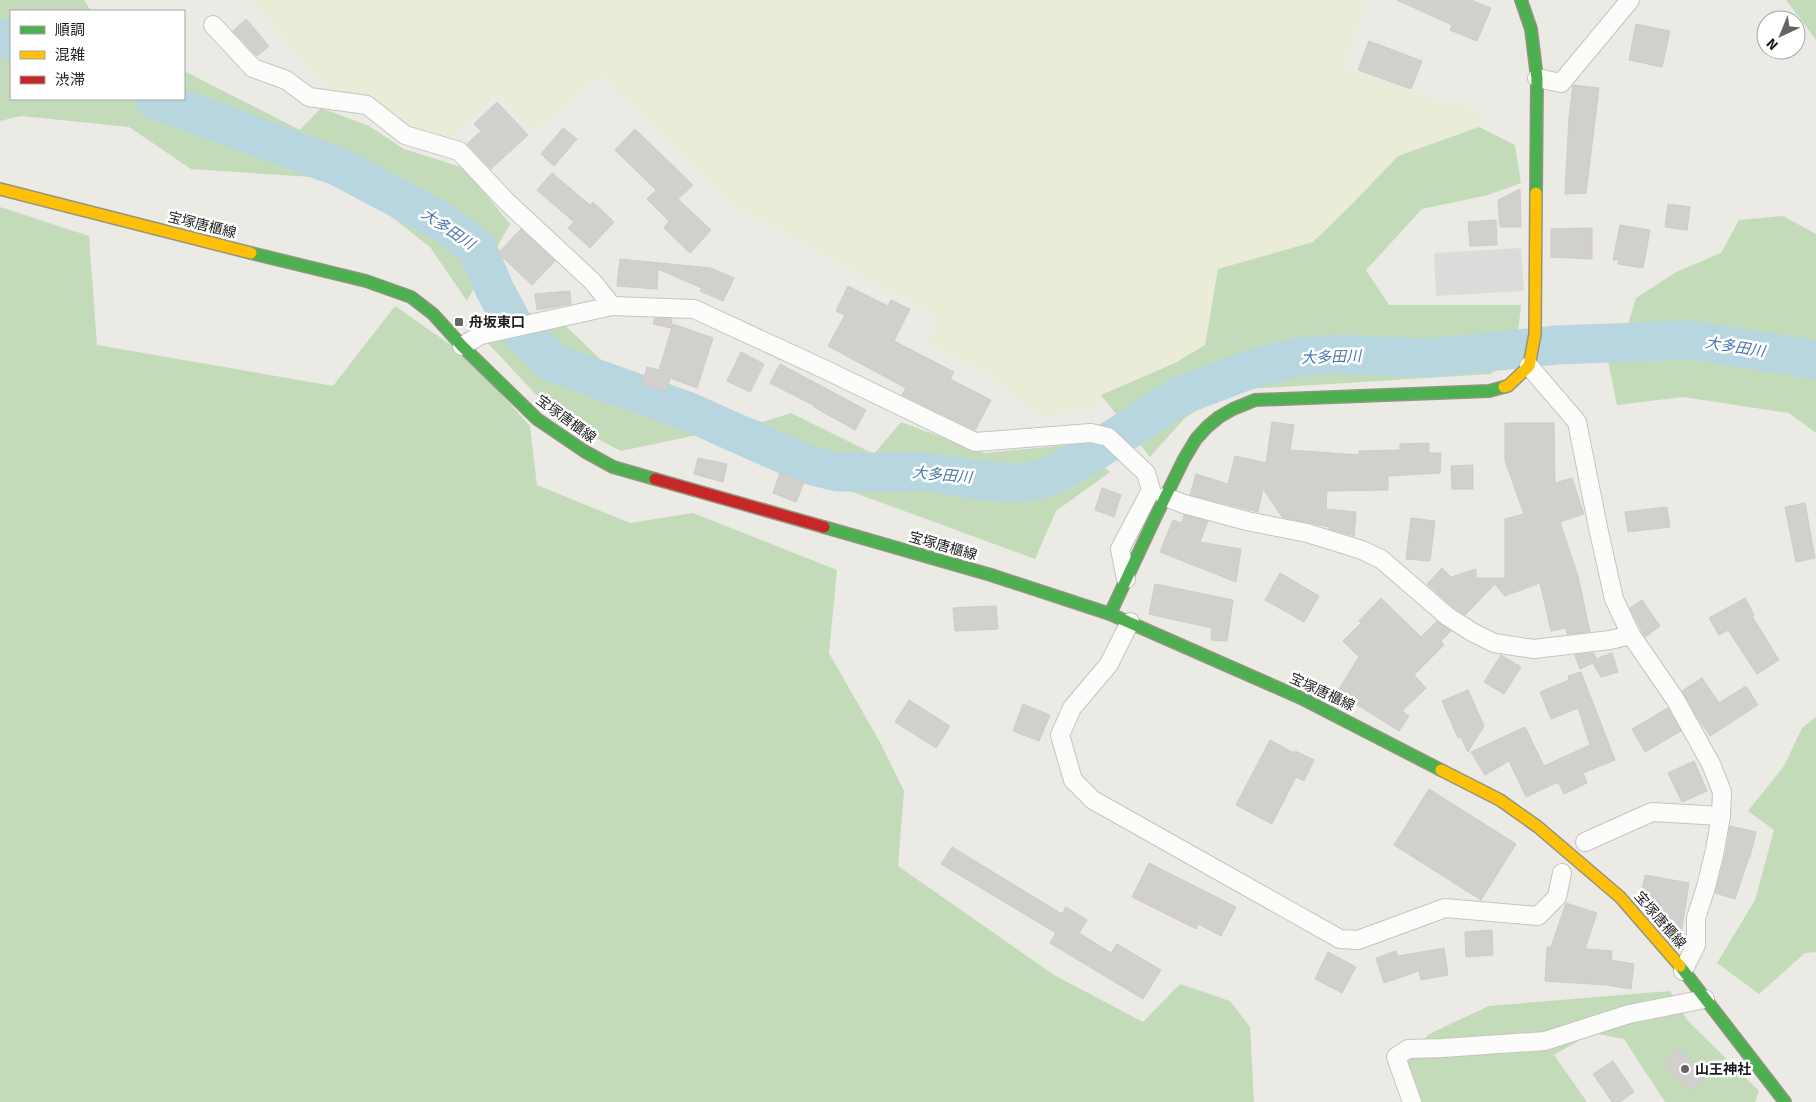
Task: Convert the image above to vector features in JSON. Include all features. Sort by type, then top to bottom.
[{"type":"main road","points":[[1110,614],[1187,454],[1201,434],[1228,410],[1256,400],[1488,391],[1508,386],[1529,366],[1535,334],[1537,78],[1531,29],[1521,0]]},
{"type":"main road","name":"宝塚唐櫃線","points":[[0,188],[174,234],[366,281],[411,297],[433,314],[462,346],[536,419],[584,451],[614,467],[991,575],[1110,614],[1301,698],[1500,800],[1538,827],[1620,897],[1652,931],[1785,1102]]},
{"type":"street","points":[[1537,78],[1561,83],[1630,0]]},
{"type":"street","points":[[213,25],[253,68],[286,80],[309,97],[367,105],[405,135],[459,151],[506,201],[593,282],[612,306]]},
{"type":"street","points":[[462,346],[481,335],[612,306],[694,309],[975,442],[1091,433],[1108,437],[1146,473],[1151,490],[1120,549],[1126,579]]},
{"type":"street","points":[[1529,366],[1577,422],[1598,532],[1614,599],[1631,635],[1675,699],[1711,764],[1722,792],[1721,816],[1706,887],[1696,918],[1696,945],[1683,971]]},
{"type":"street","points":[[1165,497],[1247,521],[1306,533],[1362,550],[1381,559],[1447,616],[1494,643],[1534,649],[1610,640],[1631,635]]},
{"type":"street","points":[[1130,622],[1109,664],[1072,708],[1060,735],[1073,780],[1093,800],[1340,938],[1358,940],[1445,908],[1538,916],[1557,897],[1562,873]]},
{"type":"street","points":[[1584,842],[1652,812],[1721,816]]},
{"type":"street","points":[[1412,1102],[1396,1057],[1408,1049],[1545,1041],[1629,1014],[1705,999]]},
{"type":"green space","points":[[0,0],[84,0],[90,10],[10,10],[10,100],[185,100],[185,72],[300,130],[321,108],[369,126],[404,149],[464,168],[510,224],[467,301],[430,247],[343,179],[191,169],[129,127],[21,116],[0,121]]},
{"type":"green space","points":[[251,0],[1366,0],[1345,69],[1419,95],[1482,110],[1479,127],[1398,156],[1313,242],[1218,269],[1205,345],[1175,363],[1101,394],[1094,408],[1039,417],[988,373],[927,344],[939,318],[730,203],[601,76],[533,131],[496,92],[447,140],[408,126],[370,96],[330,92]]},
{"type":"green space","points":[[1786,0],[1816,0],[1816,40],[1806,27],[1806,10],[1794,10]]},
{"type":"green space","points":[[1479,127],[1515,145],[1521,183],[1488,195],[1422,209],[1366,270],[1389,305],[1521,305],[1515,359],[1490,374],[1233,390],[1211,401],[1184,419],[1150,457],[1101,395],[1175,363],[1205,345],[1218,269],[1313,242],[1398,156]]},
{"type":"green space","points":[[0,207],[89,236],[97,345],[333,386],[395,306],[468,357],[530,426],[537,485],[630,523],[693,513],[837,570],[829,653],[881,744],[904,791],[898,866],[1054,975],[1143,1022],[1180,984],[1230,1001],[1250,1027],[1254,1102],[0,1102]]},
{"type":"green space","points":[[1783,216],[1816,234],[1816,433],[1789,413],[1683,397],[1617,405],[1607,356],[1628,324],[1636,298],[1676,272],[1721,253],[1739,220]]},
{"type":"green space","points":[[566,326],[603,362],[620,383],[690,406],[710,408],[763,422],[791,413],[874,454],[901,422],[984,453],[1079,444],[1110,472],[1056,511],[1035,559],[697,435],[621,451],[559,419],[481,336]]},
{"type":"green space","points":[[1816,717],[1816,952],[1805,953],[1759,994],[1717,963],[1755,900],[1774,830],[1748,811],[1784,766],[1802,728]]},
{"type":"green space","points":[[1670,991],[1687,1020],[1759,1091],[1755,1102],[1665,1102],[1624,1039],[1592,1033],[1554,1055],[1587,1102],[1410,1102],[1396,1068],[1429,1034],[1489,1006]]},
{"type":"shaded area","points":[[1521,248],[1524,291],[1436,296],[1434,253]]},
{"type":"building","points":[[1397,0],[1471,0],[1491,8],[1477,41],[1450,30],[1452,25]]},
{"type":"building","points":[[246,19],[269,46],[257,56],[233,31]]},
{"type":"building","points":[[1636,24],[1670,31],[1662,67],[1629,60]]},
{"type":"building","points":[[1369,41],[1422,61],[1411,89],[1358,70]]},
{"type":"building","points":[[1573,85],[1599,88],[1586,193],[1565,194],[1569,117]]},
{"type":"building","points":[[497,102],[528,135],[491,169],[467,144],[481,131],[474,124]]},
{"type":"building","points":[[563,128],[577,139],[554,166],[541,154]]},
{"type":"building","points":[[635,129],[693,185],[678,199],[711,230],[690,253],[664,228],[669,221],[647,199],[656,190],[615,150]]},
{"type":"building","points":[[552,173],[590,205],[593,202],[614,222],[590,248],[568,228],[574,222],[537,190]]},
{"type":"building","points":[[1520,189],[1521,227],[1500,227],[1498,200]]},
{"type":"building","points":[[1668,204],[1690,207],[1687,230],[1665,227]]},
{"type":"building","points":[[1496,220],[1497,245],[1470,246],[1468,222]]},
{"type":"building","points":[[1620,225],[1650,230],[1643,268],[1618,264],[1619,260],[1613,260]]},
{"type":"building","points":[[1592,228],[1592,259],[1551,257],[1551,229]]},
{"type":"building","points":[[521,229],[555,261],[532,285],[498,253]]},
{"type":"building","points":[[620,259],[711,268],[734,278],[723,301],[700,291],[702,288],[658,269],[657,289],[617,286]]},
{"type":"building","points":[[848,286],[888,306],[891,300],[910,309],[894,341],[954,372],[950,379],[991,400],[975,430],[902,395],[906,388],[828,346],[845,315],[836,311]]},
{"type":"building","points":[[570,291],[571,304],[537,310],[535,294]]},
{"type":"building","points":[[655,318],[672,319],[671,328],[653,324]]},
{"type":"building","points":[[673,324],[713,338],[697,388],[670,378],[667,391],[642,385],[647,367],[659,370]]},
{"type":"building","points":[[741,352],[764,364],[750,392],[727,381]]},
{"type":"building","points":[[780,364],[866,410],[855,430],[815,406],[770,383]]},
{"type":"building","points":[[1272,422],[1294,425],[1290,450],[1359,455],[1359,451],[1400,450],[1400,444],[1429,443],[1429,453],[1441,453],[1440,473],[1388,476],[1388,490],[1327,491],[1326,509],[1356,512],[1354,536],[1329,529],[1329,527],[1282,517],[1263,489],[1258,512],[1190,495],[1196,474],[1228,484],[1235,456],[1266,463]]},
{"type":"building","points":[[1505,423],[1554,423],[1555,483],[1572,478],[1584,514],[1560,522],[1578,576],[1590,632],[1567,634],[1566,628],[1551,631],[1540,583],[1505,596],[1495,584],[1465,615],[1427,584],[1442,568],[1451,577],[1476,569],[1476,578],[1505,578],[1505,519],[1524,514],[1505,461]]},
{"type":"building","points":[[698,458],[727,464],[723,482],[694,474]]},
{"type":"building","points":[[1473,465],[1473,489],[1452,489],[1451,466]]},
{"type":"building","points":[[780,473],[804,482],[796,502],[773,493]]},
{"type":"building","points":[[1102,488],[1121,495],[1114,517],[1095,510]]},
{"type":"building","points":[[1805,503],[1815,558],[1796,562],[1785,507]]},
{"type":"building","points":[[1667,507],[1670,527],[1628,532],[1625,512]]},
{"type":"building","points":[[1184,515],[1208,521],[1200,542],[1241,549],[1236,582],[1160,552],[1173,520],[1182,523]]},
{"type":"building","points":[[1411,518],[1435,521],[1430,561],[1406,559]]},
{"type":"building","points":[[1280,573],[1319,596],[1304,622],[1265,600]]},
{"type":"building","points":[[1155,584],[1233,600],[1227,641],[1211,640],[1212,628],[1149,614]]},
{"type":"building","points":[[1381,598],[1421,637],[1437,621],[1451,631],[1441,641],[1444,645],[1414,675],[1426,688],[1402,711],[1409,716],[1399,731],[1337,692],[1359,657],[1343,641],[1361,623],[1359,621]]},
{"type":"building","points":[[1745,598],[1754,615],[1752,616],[1779,660],[1757,674],[1728,630],[1719,635],[1709,618]]},
{"type":"building","points":[[1642,600],[1660,626],[1645,637],[1630,608]]},
{"type":"building","points":[[996,606],[998,629],[955,631],[953,608]]},
{"type":"building","points":[[1594,653],[1596,659],[1612,653],[1618,672],[1601,677],[1593,663],[1580,669],[1575,655]]},
{"type":"building","points":[[1501,655],[1521,667],[1504,694],[1484,682]]},
{"type":"building","points":[[1581,672],[1615,760],[1583,773],[1587,783],[1564,794],[1558,782],[1526,797],[1509,761],[1485,775],[1471,752],[1525,727],[1544,766],[1590,745],[1578,708],[1551,719],[1540,692],[1569,680],[1568,676]]},
{"type":"building","points":[[1702,678],[1719,703],[1746,686],[1758,705],[1710,736],[1682,691]]},
{"type":"building","points":[[1468,690],[1484,726],[1468,752],[1461,737],[1458,738],[1442,701]]},
{"type":"building","points":[[909,700],[950,726],[936,748],[895,722]]},
{"type":"building","points":[[1023,704],[1050,715],[1039,741],[1013,731]]},
{"type":"building","points":[[1668,708],[1681,731],[1645,752],[1632,729]]},
{"type":"building","points":[[1270,740],[1294,753],[1295,751],[1314,760],[1304,781],[1296,777],[1272,824],[1236,805]]},
{"type":"building","points":[[1694,761],[1707,791],[1682,802],[1668,773]]},
{"type":"building","points":[[1429,789],[1516,844],[1481,900],[1394,845]]},
{"type":"building","points":[[1730,826],[1756,832],[1750,857],[1735,899],[1715,893],[1726,852]]},
{"type":"building","points":[[952,847],[1062,914],[1066,907],[1087,920],[1079,933],[1111,953],[1117,944],[1161,970],[1143,999],[1050,943],[1056,933],[941,864]]},
{"type":"building","points":[[1149,863],[1236,907],[1221,936],[1199,924],[1196,929],[1132,897]]},
{"type":"building","points":[[1645,875],[1689,883],[1681,934],[1642,890]]},
{"type":"building","points":[[1566,903],[1597,913],[1585,949],[1612,951],[1611,960],[1634,964],[1631,989],[1607,985],[1545,981],[1547,947],[1551,947]]},
{"type":"building","points":[[1492,930],[1493,955],[1466,957],[1465,932]]},
{"type":"building","points":[[1444,948],[1448,975],[1421,980],[1419,971],[1384,983],[1376,958],[1396,951],[1398,956]]},
{"type":"building","points":[[1328,952],[1356,967],[1342,993],[1315,979]]},
{"type":"building","name":"山王神社","points":[[1678,1048],[1707,1075],[1691,1091],[1663,1064]]},
{"type":"building","points":[[1613,1061],[1634,1092],[1620,1102],[1612,1102],[1593,1074]]},
{"type":"waterway","name":"大多田川","points":[[0,38],[10,40]]},
{"type":"waterway","name":"大多田川","points":[[157,100],[339,167],[441,221],[477,248],[495,290],[513,324],[553,363],[687,411],[806,464],[838,472],[927,472],[979,480],[1020,483],[1049,477],[1084,458],[1180,396],[1251,369],[1299,357],[1333,354],[1428,358],[1557,345],[1691,340],[1816,360]]},
{"type":"traffic: fast","points":[[1521,0],[1531,29],[1537,78],[1536,193]]},
{"type":"traffic: fast","points":[[251,253],[366,281],[411,297],[433,314],[462,346],[537,419],[584,451],[613,467],[655,479]]},
{"type":"traffic: fast","points":[[1110,614],[1184,459],[1196,439],[1219,417],[1255,400],[1489,391],[1504,387]]},
{"type":"traffic: fast","points":[[824,527],[991,575],[1110,614],[1301,698],[1441,770]]},
{"type":"traffic: fast","points":[[1680,966],[1785,1102]]},
{"type":"traffic: slow","points":[[0,189],[251,253]]},
{"type":"traffic: slow","points":[[1504,387],[1508,386],[1529,366],[1535,334],[1536,193]]},
{"type":"traffic: slow","points":[[1441,770],[1500,800],[1538,827],[1620,897],[1680,966]]},
{"type":"traffic: jam","points":[[655,479],[824,527]]},
{"type":"place","name":"舟坂東口","points":[[459,322]]},
{"type":"place","name":"山王神社","points":[[1685,1069]]}]
